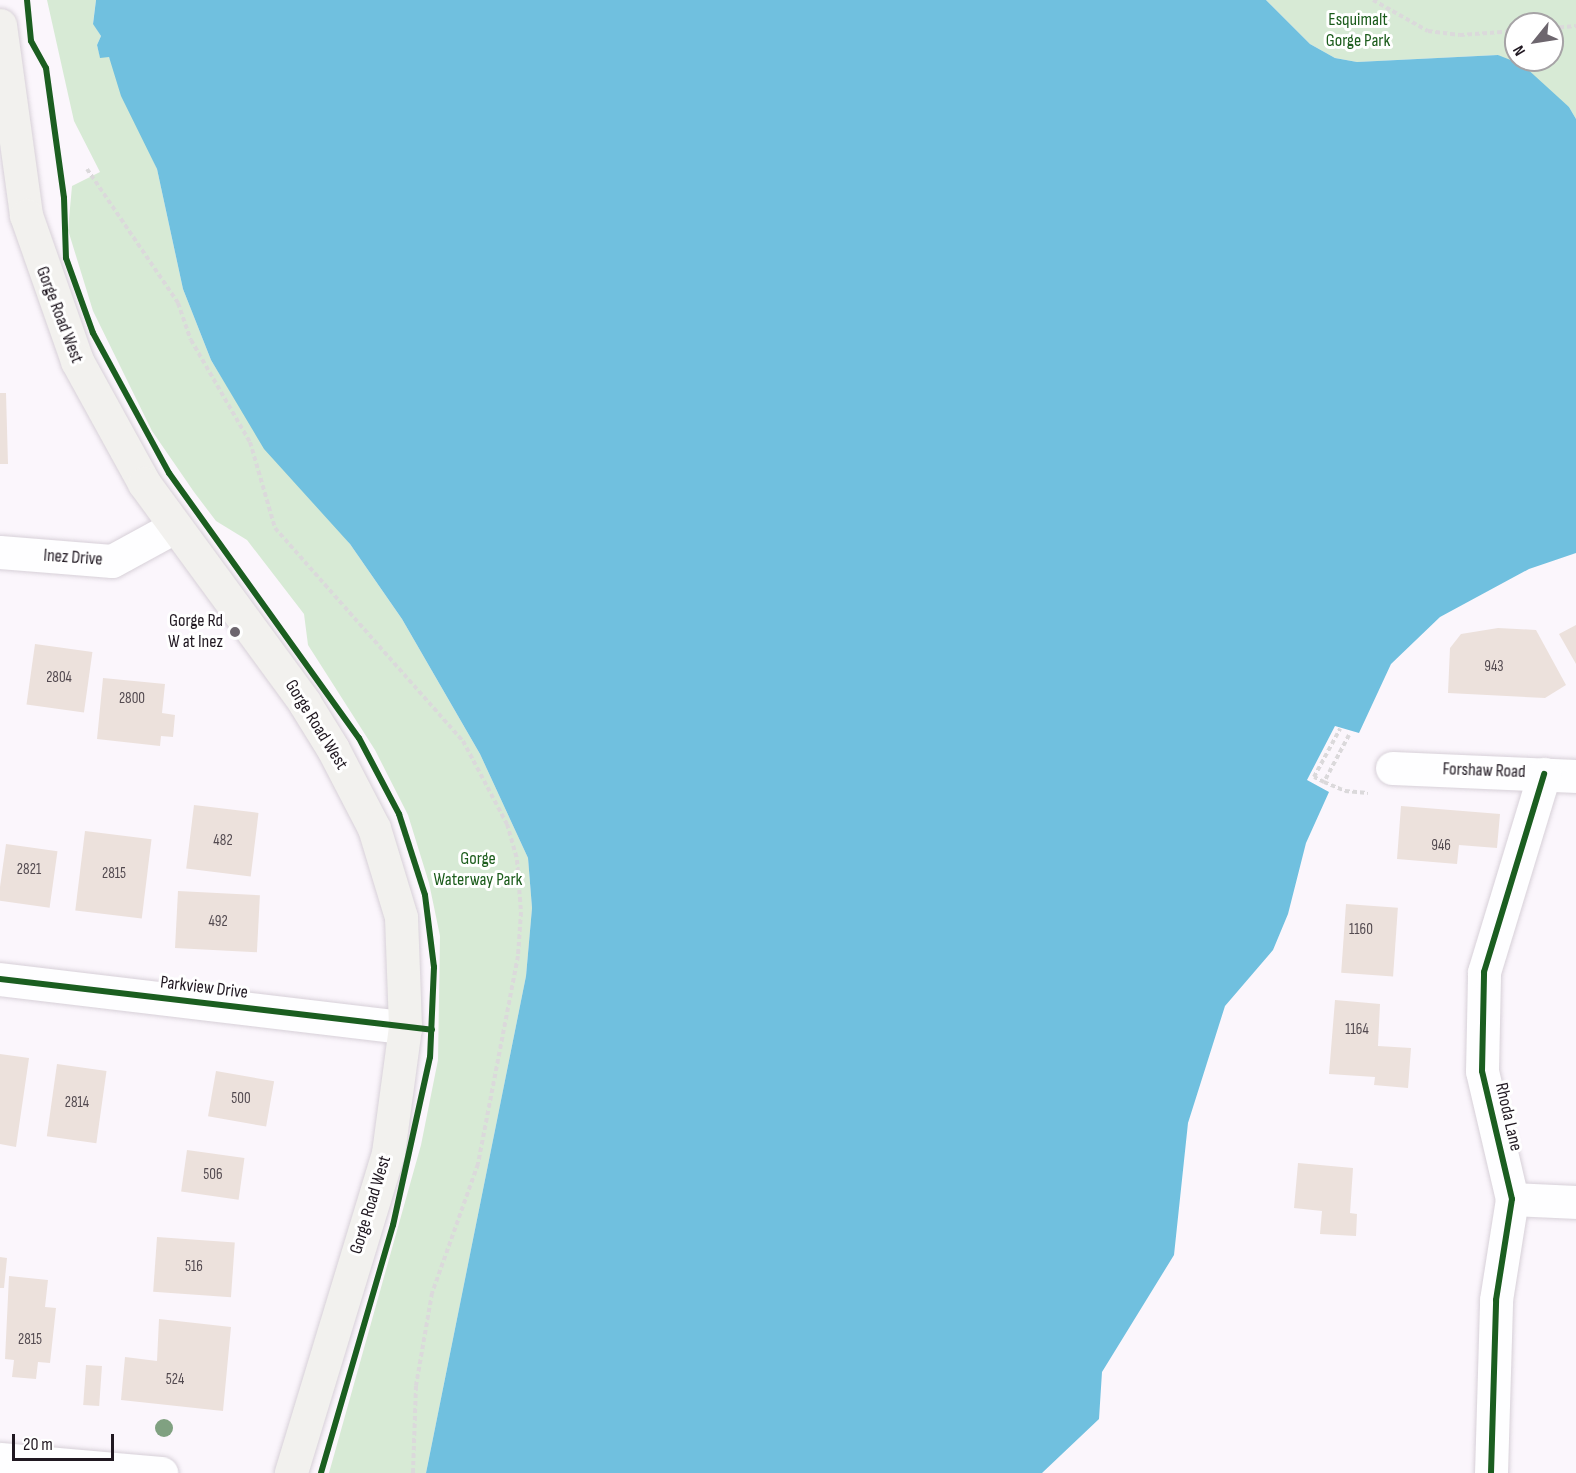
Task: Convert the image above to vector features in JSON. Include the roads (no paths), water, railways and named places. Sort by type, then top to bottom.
[{"type":"main road","name":"Gorge Road West","points":[[0,25],[18,179],[52,300],[91,393],[174,527],[304,702],[374,828],[401,917],[405,1027],[388,1154],[291,1473]]},
{"type":"street","name":"Inez Drive","points":[[0,552],[112,561],[174,527]]},
{"type":"street","name":"Forshaw Road","points":[[1392,768],[1576,776]]},
{"type":"street","name":"Rhoda Lane","points":[[1491,1473],[1496,1300],[1512,1199],[1482,1071],[1484,972],[1544,774]]},
{"type":"street","name":"Parkview Drive","points":[[0,980],[405,1027]]},
{"type":"street","points":[[1512,1199],[1576,1202]]},
{"type":"street","points":[[0,1459],[161,1473]]},
{"type":"water","points":[[96,0],[1266,0],[1310,44],[1335,58],[1357,62],[1498,55],[1504,57],[1504,72],[1531,72],[1569,107],[1576,119],[1576,553],[1529,569],[1440,617],[1391,664],[1359,733],[1335,726],[1307,780],[1329,792],[1306,843],[1288,914],[1273,950],[1225,1006],[1188,1123],[1174,1255],[1102,1372],[1099,1419],[1042,1473],[426,1473],[526,976],[532,908],[528,858],[480,754],[402,619],[350,544],[264,449],[211,360],[183,289],[157,169],[121,96],[109,57],[100,58],[97,45],[101,36],[93,24]]},
{"type":"place","name":"Gorge Rd W at Inez","points":[[235,632]]},
{"type":"park label","name":"Esquimalt Gorge Park","points":[[1358,31]]},
{"type":"park label","name":"Gorge Waterway Park","points":[[478,870]]}]
